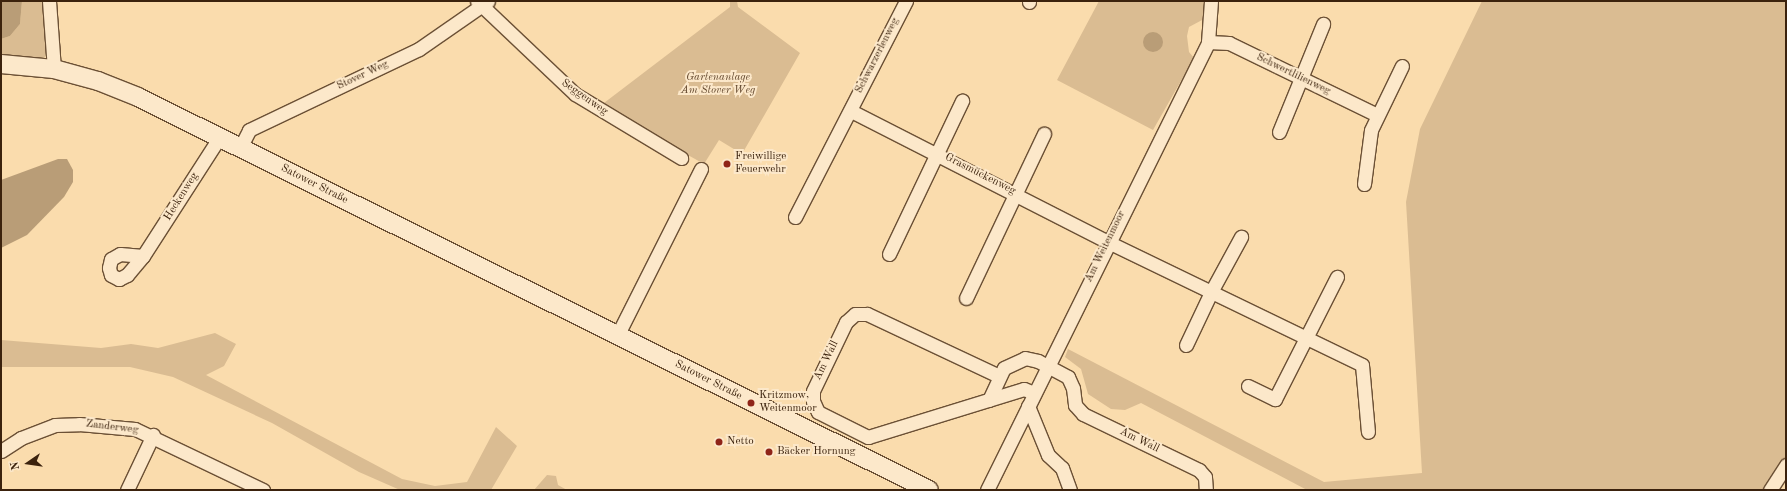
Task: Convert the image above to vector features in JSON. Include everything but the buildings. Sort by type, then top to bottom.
[{"type":"main road","name":"Satower Straße","points":[[1,64],[54,69],[106,84],[240,148],[929,490]]},
{"type":"street","points":[[49,1],[54,69]]},
{"type":"street","name":"Schwarzerlenweg","points":[[851,111],[906,1]]},
{"type":"street","name":"Am Weitenmoor","points":[[986,490],[1208,42],[1211,1]]},
{"type":"street","name":"Stover Weg","points":[[240,148],[249,130],[419,49],[482,3]]},
{"type":"street","name":"Seggenweg","points":[[482,3],[575,94],[681,158]]},
{"type":"street","points":[[1279,132],[1323,24]]},
{"type":"street","name":"Schwertlilienweg","points":[[1208,42],[1229,43],[1377,115]]},
{"type":"street","points":[[1364,184],[1371,130],[1402,66]]},
{"type":"street","points":[[889,254],[962,102]]},
{"type":"street","points":[[795,217],[851,111]]},
{"type":"street","name":"Grasmückenweg","points":[[851,111],[937,153],[1108,242],[1306,340],[1362,365],[1368,432]]},
{"type":"street","points":[[966,298],[1044,134]]},
{"type":"street","name":"Heckenweg","points":[[143,256],[219,138]]},
{"type":"street","points":[[617,336],[701,169]]},
{"type":"street","points":[[1186,345],[1211,292],[1241,237]]},
{"type":"street","points":[[1248,386],[1275,399],[1337,277]]},
{"type":"street","name":"Am Wall","points":[[999,376],[867,314],[855,314],[846,322],[813,390],[813,401],[818,412],[868,437],[1024,389],[1034,393]]},
{"type":"street","name":"Am Wall","points":[[989,400],[1004,368],[1025,358],[1048,365],[1068,377],[1073,388],[1075,405],[1083,414],[1199,470],[1205,477],[1206,490]]},
{"type":"street","points":[[1028,406],[1048,455],[1062,468],[1070,490]]},
{"type":"street","name":"Zanderweg","points":[[1,450],[21,438],[55,425],[79,424],[136,429],[153,435],[263,490]]},
{"type":"street","points":[[127,490],[153,435]]},
{"type":"street","points":[[1770,490],[1786,465]]},
{"type":"green space","points":[[22,1],[44,1],[47,55],[43,59],[1,57],[1,39],[10,36],[20,24]]},
{"type":"green space","name":"Gartenanlage Am Stover Weg","points":[[730,1],[737,1],[738,7],[800,53],[742,154],[719,140],[704,164],[600,106],[730,7]]},
{"type":"green space","points":[[1099,1],[1205,1],[1204,19],[1189,27],[1187,36],[1189,52],[1194,58],[1153,130],[1057,80]]},
{"type":"green space","points":[[1482,1],[1786,1],[1786,458],[1766,490],[1307,490],[1141,403],[1125,410],[1111,409],[1088,394],[1081,369],[1065,357],[1068,349],[1324,482],[1422,473],[1406,202],[1420,129]]},
{"type":"green space","points":[[215,333],[236,344],[224,366],[206,375],[402,479],[435,486],[467,482],[496,427],[517,446],[491,490],[400,490],[359,472],[272,423],[173,377],[130,367],[1,367],[1,340],[101,348],[131,344],[158,348]]},
{"type":"green space","points":[[547,475],[556,476],[558,485],[567,490],[534,490]]},
{"type":"shaded area","points":[[1,1],[22,1],[20,24],[10,36],[1,39]]},
{"type":"shaded area","points":[[1153,32],[1160,35],[1163,42],[1160,49],[1153,52],[1146,49],[1143,42],[1146,35]]},
{"type":"shaded area","points":[[58,159],[67,159],[73,170],[73,182],[64,197],[27,235],[1,248],[1,180]]},
{"type":"place","name":"Freiwillige Feuerwehr","points":[[727,164]]},
{"type":"place","name":"Kritzmow, Weitenmoor","points":[[751,403]]},
{"type":"place","name":"Netto","points":[[719,442]]},
{"type":"place","name":"Bäcker Hornung","points":[[769,452]]}]
